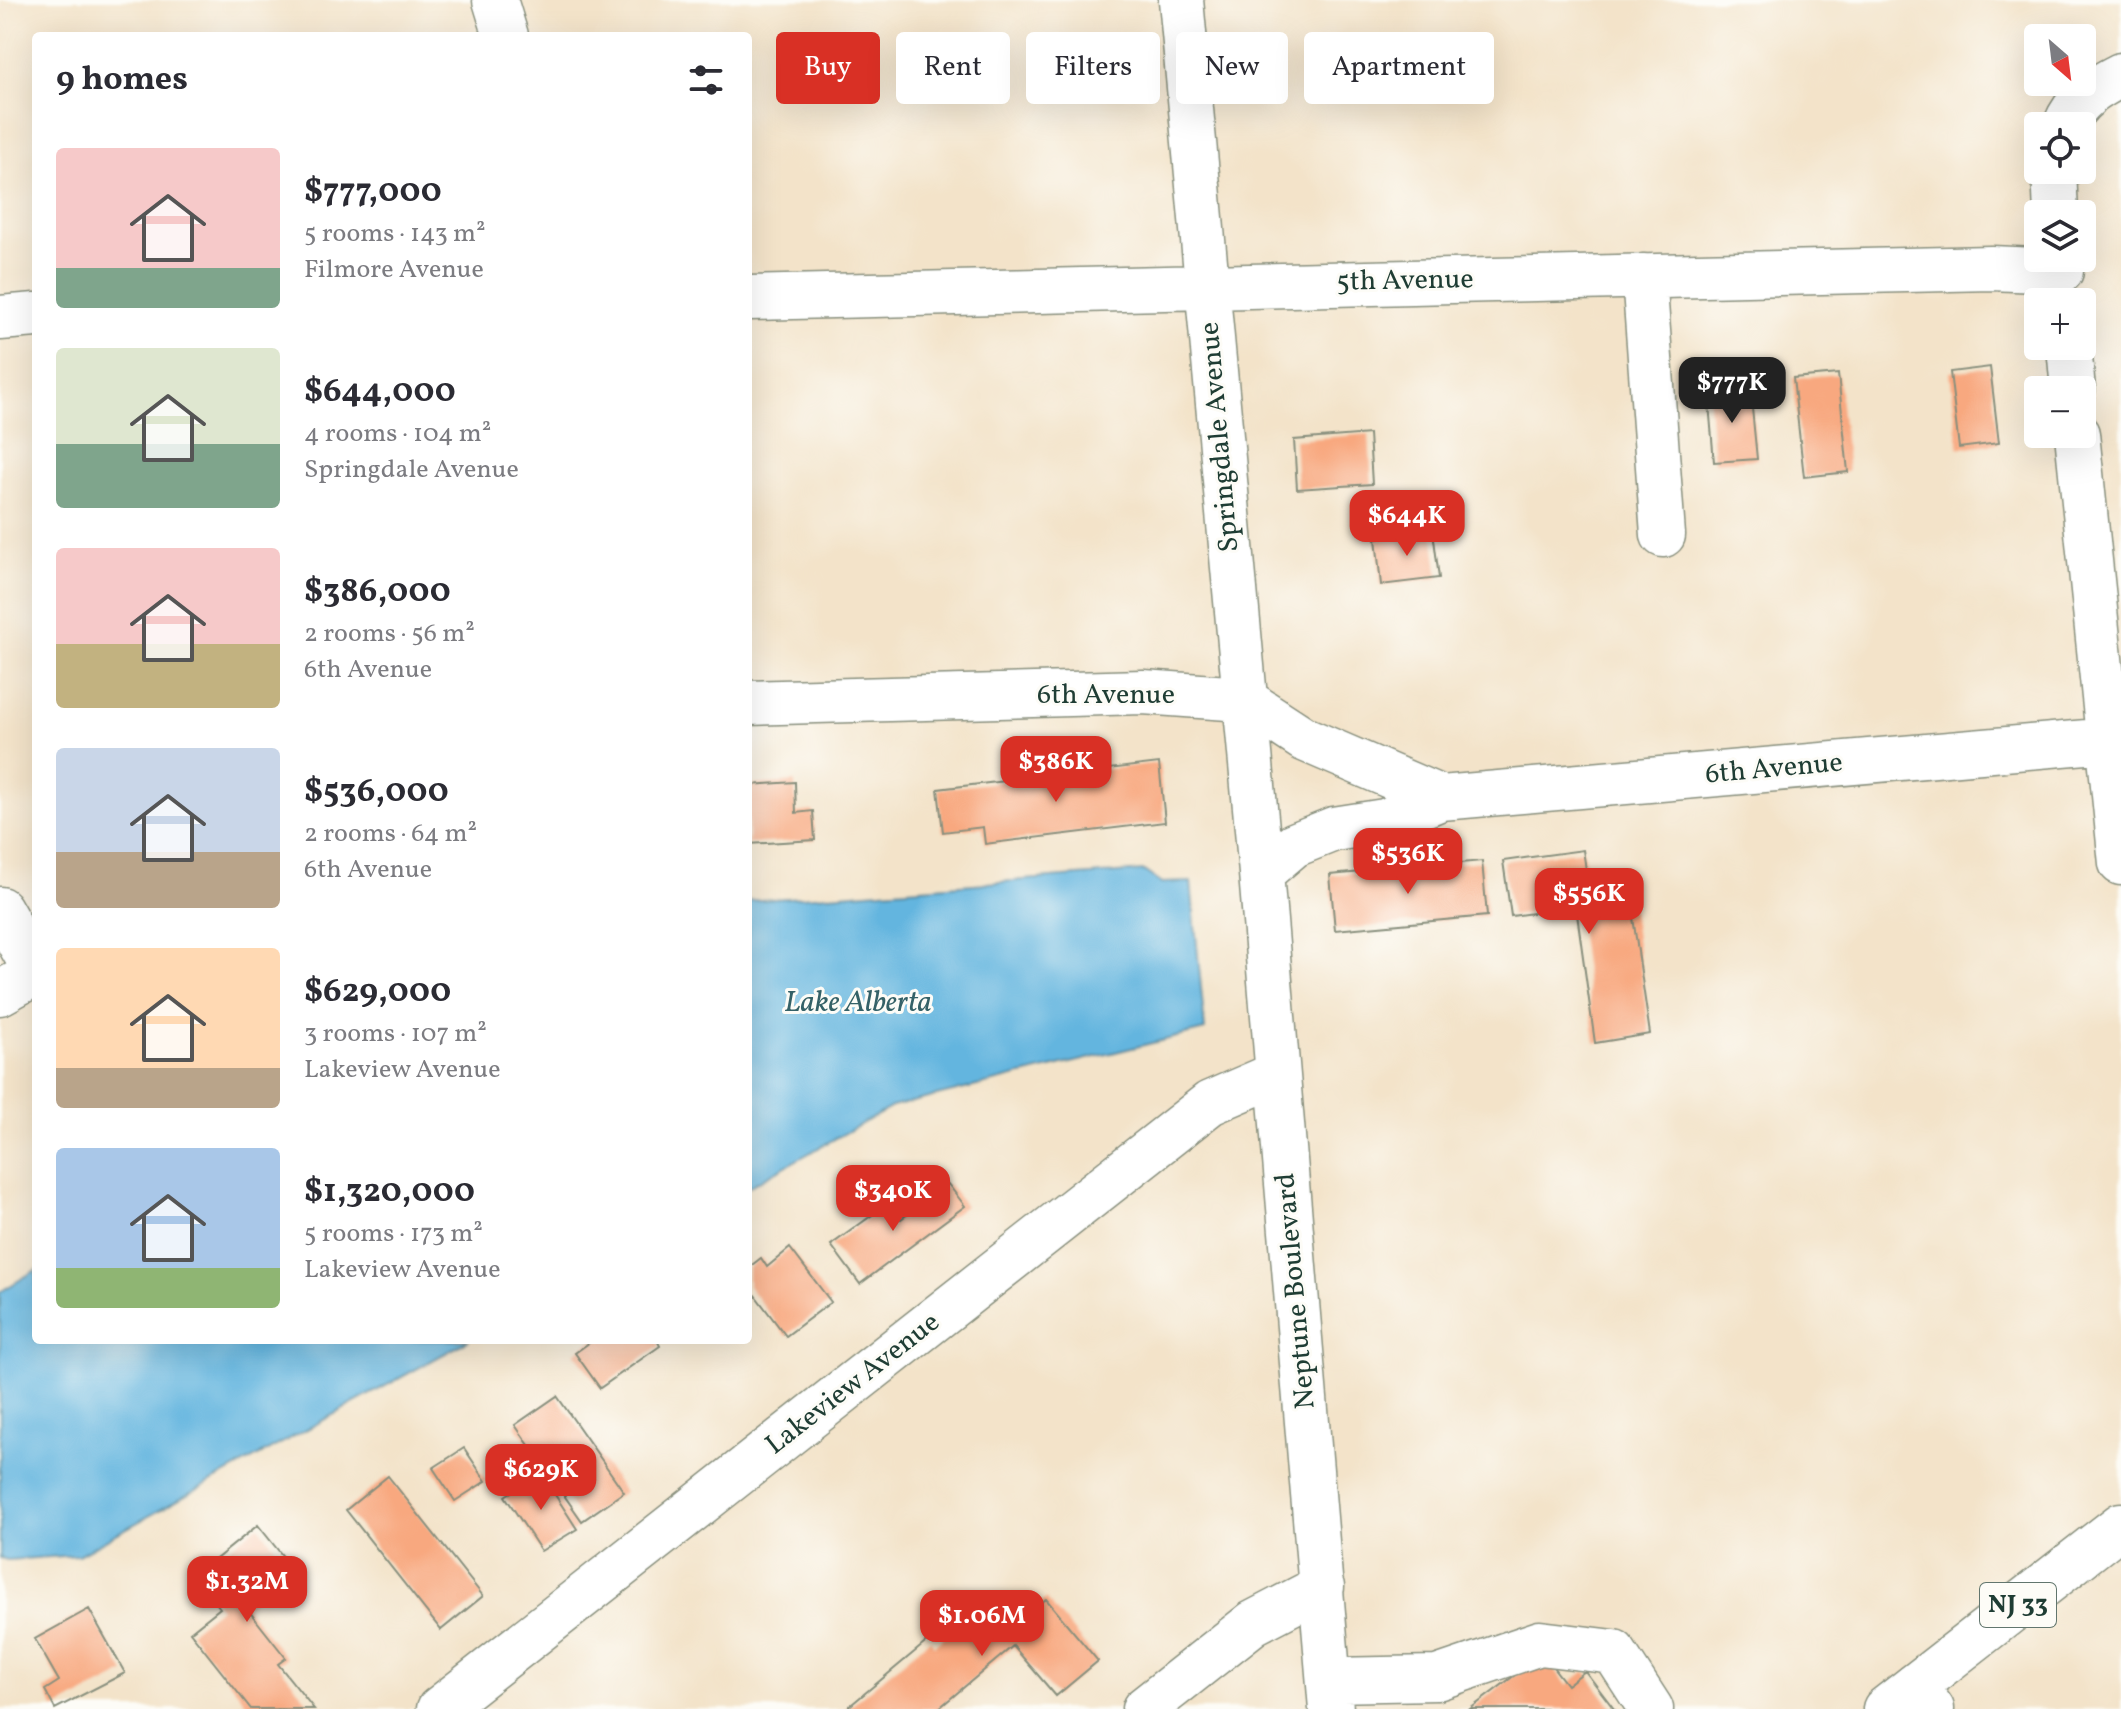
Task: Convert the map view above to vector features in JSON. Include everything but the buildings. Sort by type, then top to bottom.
[{"type":"main road","points":[[495,0],[505,32]]},
{"type":"main road","name":"Springdale Avenue","points":[[1181,0],[1261,873]]},
{"type":"main road","points":[[2071,112],[2092,90],[2121,75]]},
{"type":"main road","name":"5th Avenue","points":[[752,298],[1991,268],[2062,277]]},
{"type":"main road","points":[[1644,276],[1663,535]]},
{"type":"main road","points":[[0,318],[32,315]]},
{"type":"main road","points":[[2079,448],[2114,740],[2121,863]]},
{"type":"main road","name":"6th Avenue","points":[[752,703],[1143,692],[1243,699],[1304,739],[1441,798]]},
{"type":"main road","name":"6th Avenue","points":[[1261,873],[1294,845],[1334,829],[1385,821],[1441,798],[2114,740]]},
{"type":"main road","name":"Neptune Boulevard","points":[[1261,873],[1330,1695]]},
{"type":"main road","points":[[0,909],[32,966]]},
{"type":"main road","points":[[0,993],[32,975]]},
{"type":"main road","name":"Lakeview Avenue","points":[[439,1709],[1210,1103],[1277,1074]]},
{"type":"main road","name":"NJ 33","points":[[1911,1701],[2121,1525]]},
{"type":"main road","points":[[1144,1709],[1253,1623],[1322,1587]]},
{"type":"main road","points":[[1330,1695],[1437,1678],[1540,1643],[1614,1652],[1651,1709]]},
{"type":"water","name":"Lake Alberta","points":[[1144,871],[1161,883],[1191,882],[1205,1030],[892,1107],[752,1185],[752,901]]},
{"type":"water","points":[[32,1272],[32,1344],[462,1344],[78,1555],[7,1560],[0,1558],[0,1292]]}]
